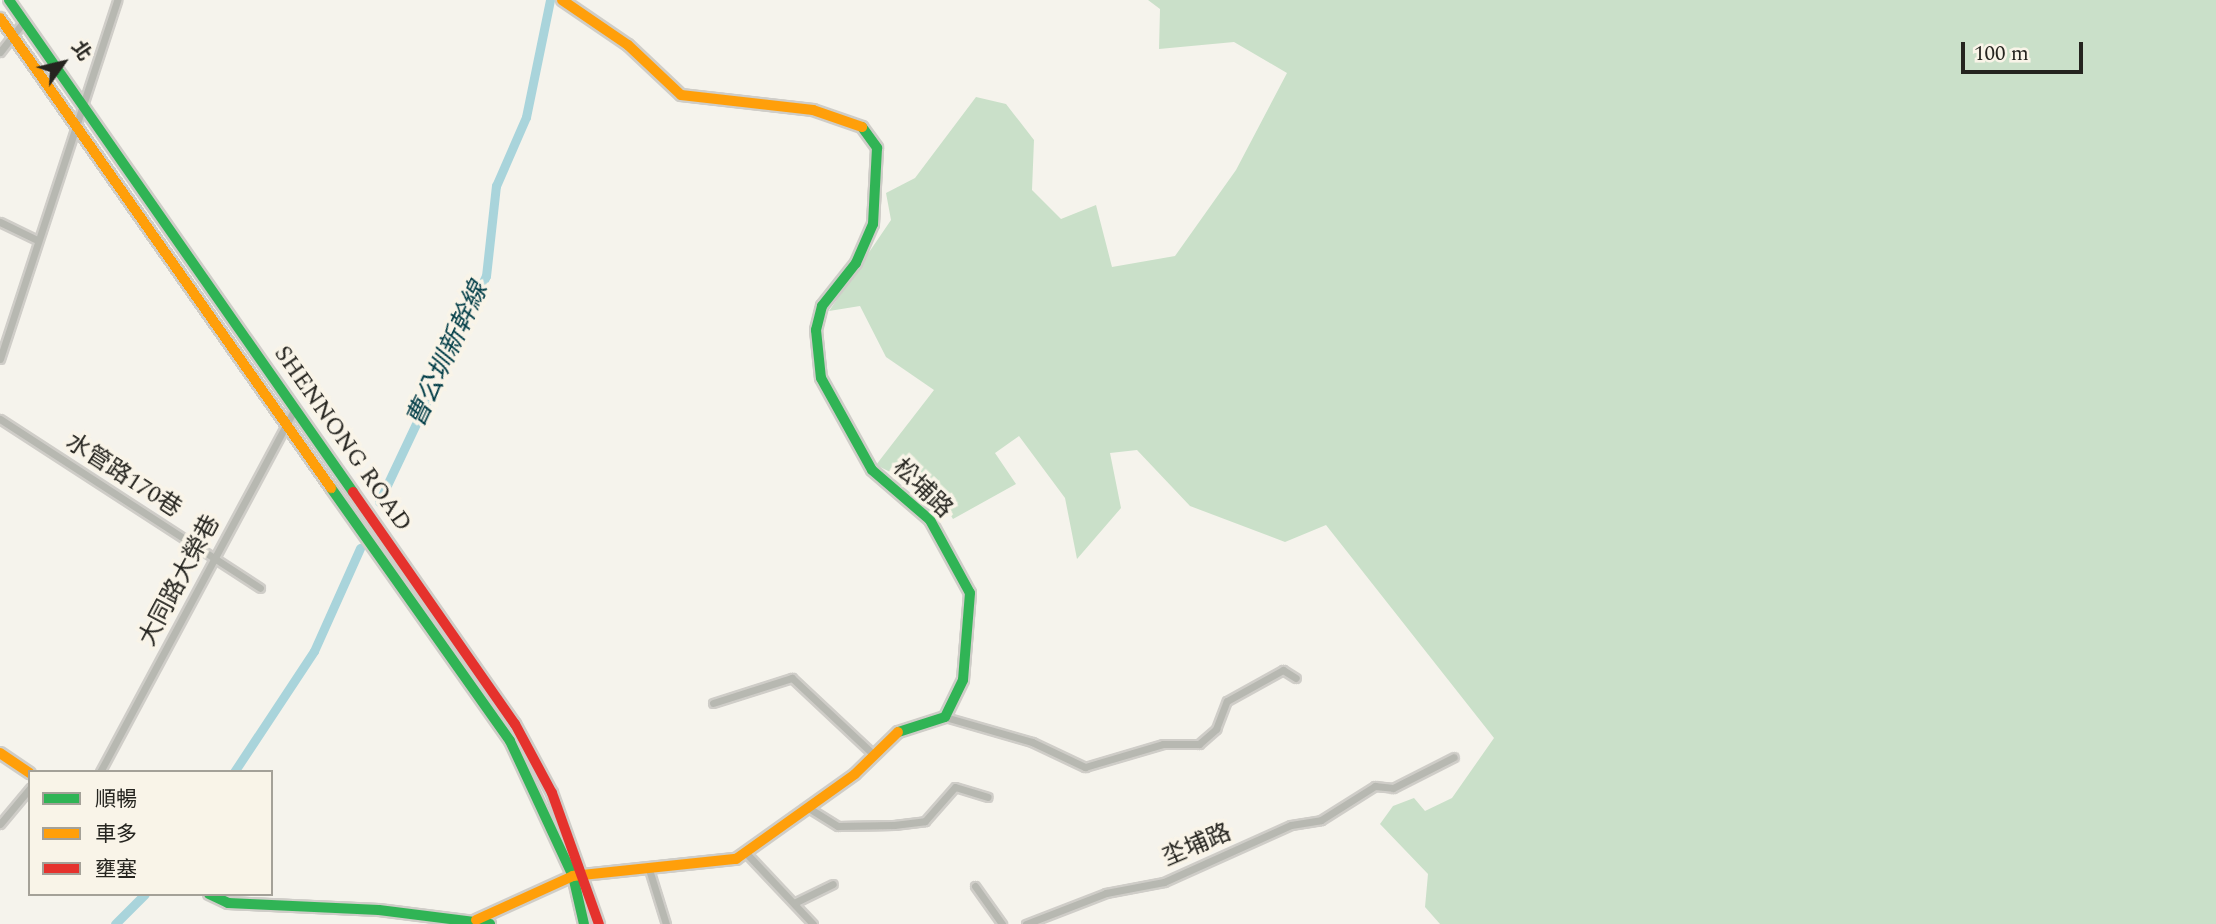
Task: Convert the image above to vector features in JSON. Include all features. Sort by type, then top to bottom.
[{"type":"street","name":"SHENNONG ROAD","points":[[9,0],[515,724],[599,924]]},
{"type":"street","points":[[0,359],[117,0]]},
{"type":"street","name":"松埔路","points":[[562,0],[628,45],[681,95],[843,116],[862,123],[874,139],[873,224],[856,263],[822,306],[817,355],[823,385],[872,470],[930,520],[967,581],[963,680],[945,717]]},
{"type":"street","name":"SHENNONG ROAD","points":[[0,18],[510,741],[578,875],[584,924]]},
{"type":"street","points":[[0,52],[24,21]]},
{"type":"street","points":[[0,222],[37,240]]},
{"type":"street","name":"大同路大榮巷","points":[[101,770],[213,557],[295,409]]},
{"type":"street","name":"水管路170巷","points":[[0,419],[260,588]]},
{"type":"street","points":[[476,920],[578,875],[647,865],[724,863],[747,853],[874,755],[905,726],[945,717],[1032,742],[1085,767],[1163,744],[1199,744],[1216,729],[1227,701],[1283,670],[1296,678]]},
{"type":"street","points":[[713,703],[792,678],[874,755]]},
{"type":"street","points":[[0,753],[28,772]]},
{"type":"street","name":"坔埔路","points":[[1026,924],[1106,893],[1164,882],[1291,825],[1321,820],[1375,786],[1393,788],[1454,757]]},
{"type":"street","points":[[807,807],[838,826],[894,825],[925,821],[955,787],[987,797]]},
{"type":"street","points":[[0,824],[28,790]]},
{"type":"street","points":[[747,853],[813,924]]},
{"type":"street","points":[[647,865],[666,924]]},
{"type":"street","points":[[794,903],[833,884]]},
{"type":"street","points":[[975,886],[1002,924]]},
{"type":"street","points":[[213,896],[228,903],[476,920],[490,924]]},
{"type":"green space","points":[[1148,0],[2216,0],[2216,924],[1440,924],[1425,907],[1428,874],[1380,824],[1393,806],[1414,798],[1425,811],[1452,798],[1494,738],[1326,525],[1285,542],[1190,506],[1137,450],[1110,453],[1121,508],[1077,559],[1065,498],[1019,436],[995,453],[1016,484],[953,519],[939,496],[876,465],[934,390],[886,357],[860,306],[829,311],[891,220],[886,193],[915,178],[976,97],[1006,104],[1034,140],[1032,190],[1061,219],[1096,205],[1112,267],[1175,256],[1236,170],[1287,73],[1234,42],[1159,49],[1160,9]]},
{"type":"waterway","name":"曹公圳新幹線","points":[[379,502],[486,276],[496,186],[526,117],[550,0]]},
{"type":"waterway","name":"曹公圳新幹線","points":[[235,770],[314,651],[360,548]]},
{"type":"waterway","name":"曹公圳新幹線","points":[[115,924],[143,896]]},
{"type":"traffic: fast","points":[[9,0],[353,492]]},
{"type":"traffic: fast","points":[[862,127],[877,148],[873,224],[856,263],[822,306],[816,330],[821,378],[872,470],[930,520],[970,593],[963,680],[945,717],[898,732]]},
{"type":"traffic: fast","points":[[331,488],[510,741],[573,876],[584,924]]},
{"type":"traffic: fast","points":[[213,896],[228,903],[379,910],[490,924]]},
{"type":"traffic: slow","points":[[562,0],[628,45],[681,95],[813,110],[862,127]]},
{"type":"traffic: slow","points":[[0,18],[331,488]]},
{"type":"traffic: slow","points":[[476,920],[573,876],[736,859],[855,774],[898,732]]},
{"type":"traffic: slow","points":[[0,753],[28,772]]},
{"type":"traffic: jam","points":[[353,492],[515,724],[552,793],[599,924]]}]
